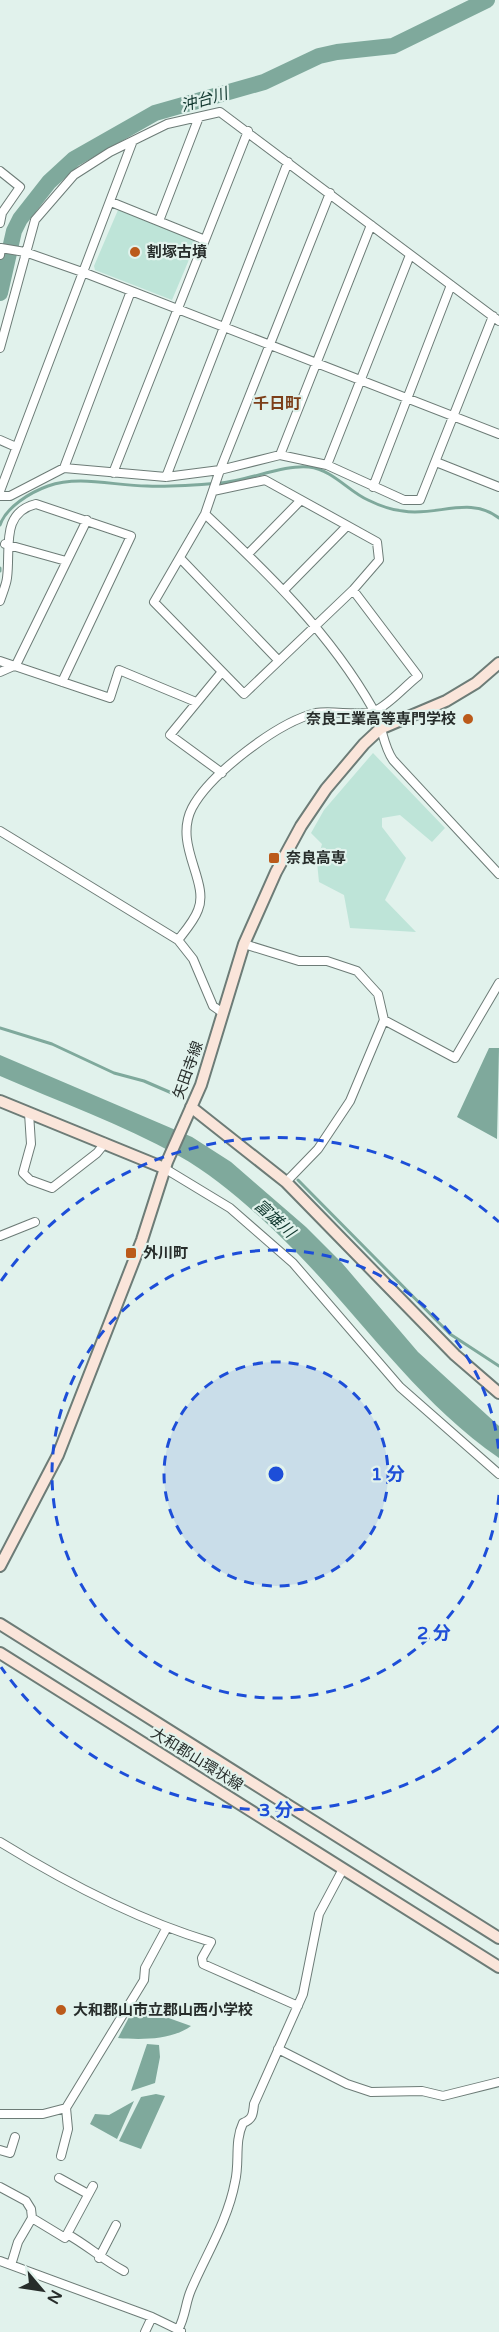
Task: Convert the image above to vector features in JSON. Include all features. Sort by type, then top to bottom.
[{"type":"main road","name":"矢田寺線","points":[[0,1566],[58,1455],[142,1240],[166,1165],[201,1085],[244,944],[276,872],[300,826],[333,780],[380,729],[446,701],[476,683],[499,663]]},
{"type":"main road","points":[[0,1101],[166,1165]]},
{"type":"main road","points":[[191,1107],[286,1182],[455,1355],[499,1393]]},
{"type":"main road","name":"大和郡山環状線","points":[[0,1624],[499,1938]]},
{"type":"main road","name":"大和郡山環状線","points":[[0,1653],[499,1967]]},
{"type":"street","points":[[0,348],[22,252],[35,220],[74,175],[110,152],[167,124],[220,112],[496,318],[453,416],[420,500],[404,500],[327,465],[279,455],[220,470],[166,477],[64,468],[10,496],[0,496]]},
{"type":"street","points":[[159,221],[199,117]]},
{"type":"street","points":[[113,473],[248,131]]},
{"type":"street","points":[[0,491],[85,273],[132,143]]},
{"type":"street","points":[[166,477],[288,162]]},
{"type":"street","points":[[0,171],[20,187],[2,213],[0,223]]},
{"type":"street","points":[[213,491],[266,480],[377,543],[379,560],[353,590],[244,694],[154,602],[205,514],[220,470],[330,193]]},
{"type":"street","points":[[111,202],[206,240]]},
{"type":"street","points":[[279,455],[370,225]]},
{"type":"street","points":[[2,252],[22,252],[85,273],[270,347],[499,434]]},
{"type":"street","points":[[327,465],[410,255]]},
{"type":"street","points":[[373,487],[451,285]]},
{"type":"street","points":[[64,468],[131,291]]},
{"type":"street","points":[[0,440],[16,447]]},
{"type":"street","points":[[436,462],[499,487]]},
{"type":"street","points":[[10,496],[19,511]]},
{"type":"street","points":[[248,554],[301,501]]},
{"type":"street","points":[[0,601],[7,579],[5,544],[7,527],[12,517],[19,511],[36,504],[131,536],[62,682]]},
{"type":"street","points":[[205,514],[284,590],[314,626],[346,666],[375,711],[384,746],[393,760],[499,874]]},
{"type":"street","points":[[0,672],[16,665],[87,520]]},
{"type":"street","points":[[284,590],[346,527]]},
{"type":"street","points":[[5,544],[66,561]]},
{"type":"street","points":[[180,558],[278,660]]},
{"type":"street","points":[[178,940],[199,909],[200,893],[188,851],[187,818],[202,793],[269,733],[316,714],[375,711],[418,676],[353,590]]},
{"type":"street","points":[[0,661],[110,698],[119,670],[196,702]]},
{"type":"street","points":[[221,673],[170,735],[222,773]]},
{"type":"street","points":[[0,831],[178,940],[193,959],[213,1006],[223,1013]]},
{"type":"street","points":[[244,944],[299,961],[327,961],[357,971],[378,994],[384,1020],[350,1101],[318,1149],[286,1182]]},
{"type":"street","points":[[384,1020],[455,1058],[499,982]]},
{"type":"street","points":[[28,1113],[31,1144],[23,1173],[30,1180],[52,1188],[105,1143]]},
{"type":"street","points":[[166,1165],[230,1208],[293,1263],[400,1388],[499,1474]]},
{"type":"street","points":[[0,1236],[35,1222]]},
{"type":"street","points":[[0,1842],[29,1860],[166,1929],[210,1942],[202,1958],[203,1964],[298,2006]]},
{"type":"street","points":[[0,2261],[152,2317],[178,2331],[186,2315],[189,2294],[229,2205],[237,2173],[237,2136],[243,2123],[250,2120],[253,2114],[254,2104],[298,2006],[319,1914],[344,1869]]},
{"type":"street","points":[[60,2156],[68,2130],[66,2108],[124,2012],[130,1998],[144,1980],[145,1968],[166,1929]]},
{"type":"street","points":[[278,2049],[347,2084],[371,2091],[422,2091],[443,2096],[499,2082]]},
{"type":"street","points":[[0,2114],[43,2114],[66,2108]]},
{"type":"street","points":[[0,2150],[10,2153],[15,2137]]},
{"type":"street","points":[[58,2178],[88,2194]]},
{"type":"street","points":[[32,2218],[65,2238],[93,2186]]},
{"type":"street","points":[[0,2187],[26,2201],[31,2209],[32,2218],[18,2242],[11,2265]]},
{"type":"street","points":[[99,2258],[116,2225]]},
{"type":"street","points":[[67,2234],[86,2244],[99,2258],[124,2271]]},
{"type":"street","points":[[145,2332],[152,2317]]},
{"type":"shaded area","points":[[118,210],[195,240],[196,243],[172,300],[95,270],[94,266]]},
{"type":"shaded area","points":[[373,753],[445,828],[432,842],[400,815],[382,818],[382,827],[406,858],[385,900],[416,932],[350,928],[344,895],[319,882],[317,862],[322,844],[311,833],[324,810]]},
{"type":"water","points":[[489,1048],[499,1048],[497,1139],[457,1117]]},
{"type":"water","name":"富雄川","points":[[0,1055],[192,1137],[231,1162],[306,1227],[342,1263],[418,1352],[499,1426],[499,1458],[443,1413],[298,1254],[226,1188],[195,1166],[157,1144],[0,1076]]},
{"type":"water","points":[[135,2006],[191,2026],[166,2036],[146,2039],[118,2038]]},
{"type":"water","points":[[147,2044],[159,2045],[160,2057],[155,2083],[131,2091]]},
{"type":"water","points":[[156,2094],[165,2096],[141,2149],[119,2141],[141,2097]]},
{"type":"water","points":[[134,2101],[117,2139],[90,2124],[95,2114],[109,2115]]},
{"type":"waterway","name":"沖台川","points":[[0,293],[14,231],[20,219],[49,182],[74,159],[155,113],[264,82],[319,56],[393,46],[487,0]]},
{"type":"waterway","points":[[0,525],[13,506],[27,496],[60,483],[85,481],[135,486],[193,485],[230,482],[300,467],[326,472],[361,496],[390,508],[415,512],[476,508],[488,511],[499,518]]},
{"type":"waterway","points":[[0,1028],[52,1044],[114,1073],[144,1081],[181,1097]]},
{"type":"waterway","points":[[298,1180],[450,1334],[499,1366]]},
{"type":"place","name":"割塚古墳","points":[[135,252]]},
{"type":"place","name":"奈良工業高等専門学校","points":[[468,719]]},
{"type":"place","name":"奈良高専","points":[[274,858]]},
{"type":"place","name":"外川町","points":[[131,1253]]},
{"type":"place","name":"大和郡山市立郡山西小学校","points":[[61,2010]]},
{"type":"district","name":"千日町","points":[[277,403]]}]
